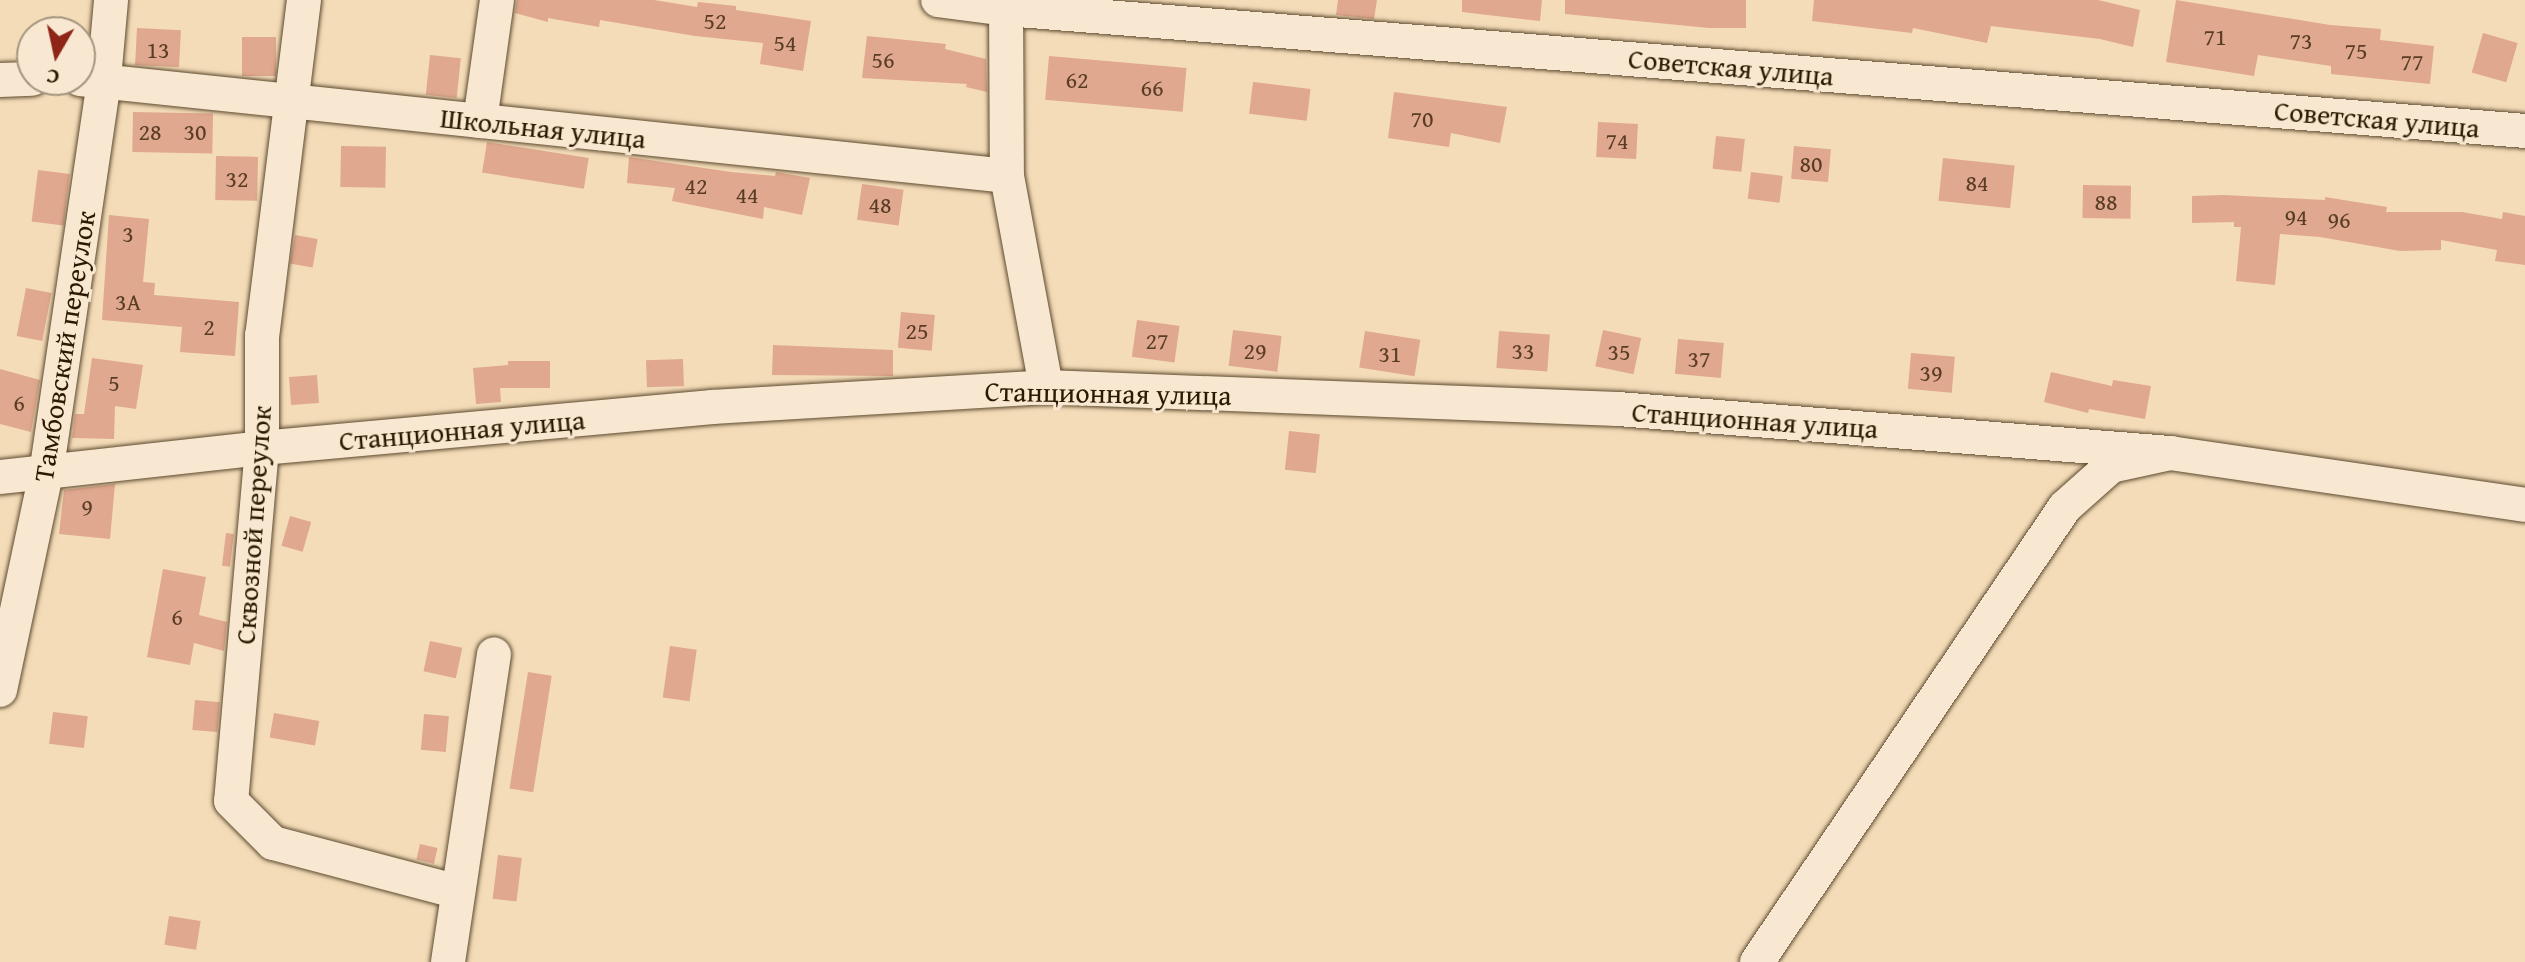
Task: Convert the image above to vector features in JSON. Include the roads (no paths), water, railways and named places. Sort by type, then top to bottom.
[{"type":"street","name":"Тамбовский переулок","points":[[96,62],[111,0]]},
{"type":"street","name":"Сквозной переулок","points":[[304,0],[262,335],[262,448],[231,801],[273,843],[458,892]]},
{"type":"street","points":[[480,121],[497,0]]},
{"type":"street","name":"Советская улица","points":[[938,0],[2525,131]]},
{"type":"street","points":[[1006,4],[1007,176],[1046,387]]},
{"type":"street","name":"Школьная улица","points":[[96,79],[1007,176]]},
{"type":"street","name":"Тамбовский переулок","points":[[0,690],[46,474],[90,96]]},
{"type":"street","name":"Станционная улица","points":[[0,477],[262,448],[712,407],[1046,387],[1618,409],[2170,453],[2525,505]]},
{"type":"street","points":[[1757,962],[2065,507],[2111,466],[2170,453]]},
{"type":"street","points":[[448,962],[494,654]]}]
